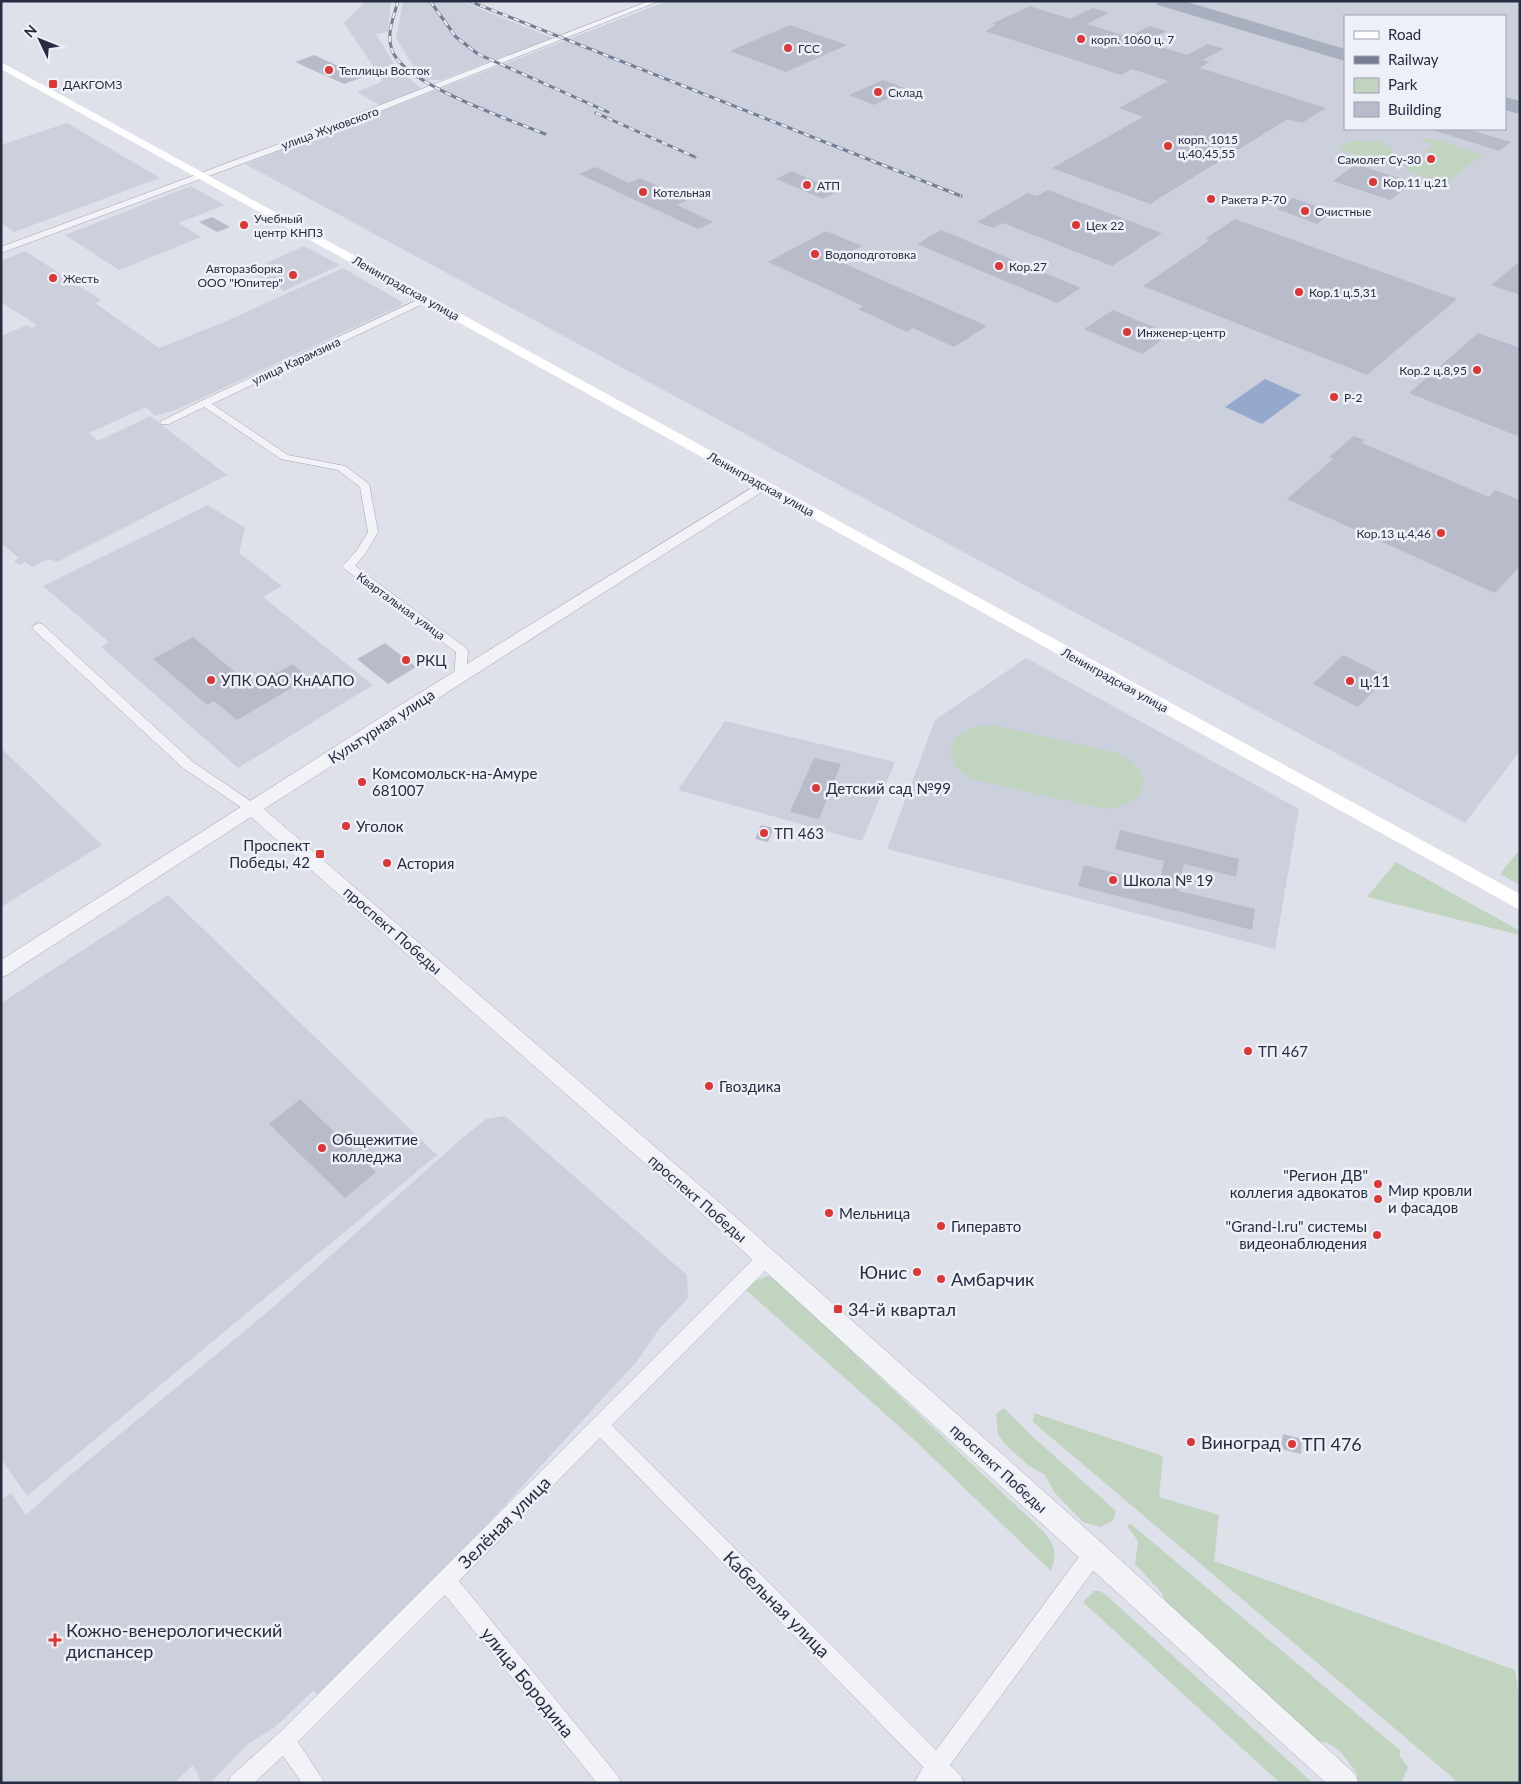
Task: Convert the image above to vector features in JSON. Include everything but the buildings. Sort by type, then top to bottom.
[{"type":"main road","name":"Ленинградская улица","points":[[2,66],[1520,903]]},
{"type":"street","name":"улица Жуковского","points":[[1,250],[314,134],[656,1]]},
{"type":"street","name":"улица Карамзина","points":[[165,422],[426,300]]},
{"type":"street","name":"Квартальная улица","points":[[204,403],[286,457],[341,468],[365,486],[373,532],[361,552],[348,567],[462,651],[460,676]]},
{"type":"street","name":"Культурная улица","points":[[1,970],[460,676],[763,485]]},
{"type":"street","name":"проспект Победы","points":[[38,627],[188,765],[253,809],[766,1258],[1094,1552],[1346,1783]]},
{"type":"street","name":"Зелёная улица","points":[[238,1783],[285,1741],[446,1581],[766,1258]]},
{"type":"street","name":"Кабельная улица","points":[[600,1426],[954,1783]]},
{"type":"street","points":[[924,1783],[1094,1552]]},
{"type":"street","name":"улица Бородина","points":[[446,1581],[611,1783]]},
{"type":"street","points":[[285,1741],[315,1783]]},
{"type":"shaded area","points":[[366,1],[391,1],[388,32],[376,34],[396,67],[423,90],[381,106],[357,92],[383,81],[344,23]]},
{"type":"shaded area","points":[[403,1],[461,1],[552,38],[441,80],[424,80],[396,38]]},
{"type":"shaded area","points":[[667,1],[1520,1],[1520,751],[1465,823],[245,164]]},
{"type":"shaded area","points":[[67,123],[160,178],[14,232],[1,223],[1,145]]},
{"type":"shaded area","points":[[191,186],[224,205],[179,223],[201,237],[119,270],[65,235]]},
{"type":"shaded area","points":[[304,246],[340,265],[284,291],[249,271]]},
{"type":"shaded area","points":[[25,251],[101,300],[95,303],[159,348],[224,322],[343,268],[402,302],[402,305],[178,409],[155,416],[146,407],[89,433],[98,441],[150,416],[227,475],[57,562],[49,559],[32,567],[25,562],[19,565],[14,561],[19,558],[1,543],[1,336],[27,325],[32,328],[37,325],[1,302],[1,261]]},
{"type":"shaded area","points":[[208,505],[245,528],[239,553],[282,586],[263,597],[373,685],[238,768],[101,647],[109,642],[43,586]]},
{"type":"shaded area","points":[[1026,658],[1299,809],[1275,949],[887,849],[935,720]]},
{"type":"shaded area","points":[[725,721],[895,762],[862,841],[678,790]]},
{"type":"shaded area","points":[[1,748],[102,845],[1,907]]},
{"type":"shaded area","points":[[168,895],[437,1155],[27,1496],[1,1459],[1,1003]]},
{"type":"shaded area","points":[[505,1116],[687,1275],[688,1298],[659,1329],[637,1361],[472,1541],[317,1695],[314,1690],[275,1727],[249,1743],[210,1783],[202,1783],[193,1765],[174,1783],[1,1783],[1,1500],[11,1493],[26,1515],[67,1478],[271,1309],[460,1140],[486,1119]]},
{"type":"green space","points":[[1417,139],[1433,139],[1483,155],[1447,182],[1439,182],[1407,171],[1400,156],[1408,156],[1435,163],[1441,158],[1425,151],[1434,145]]},
{"type":"green space","points":[[1351,141],[1376,141],[1390,146],[1401,169],[1339,149]]},
{"type":"green space","points":[[979,726],[997,726],[1118,753],[1131,761],[1139,769],[1143,779],[1143,787],[1131,802],[1119,807],[1105,809],[975,780],[956,766],[951,750],[958,736],[967,730]]},
{"type":"green space","points":[[1520,849],[1520,885],[1500,874]]},
{"type":"green space","points":[[1396,862],[1520,931],[1520,935],[1367,897]]},
{"type":"green space","points":[[767,1276],[775,1279],[1044,1532],[1053,1546],[1055,1555],[1051,1571],[911,1437],[746,1290],[755,1281]]},
{"type":"green space","points":[[1004,1408],[1032,1436],[1116,1511],[1113,1521],[1100,1527],[1083,1522],[1055,1493],[1044,1474],[1029,1466],[1006,1445],[998,1435],[996,1414]]},
{"type":"green space","points":[[1034,1413],[1163,1456],[1159,1497],[1219,1515],[1214,1561],[1515,1670],[1520,1704],[1520,1783],[1459,1783],[1033,1422]]},
{"type":"green space","points":[[1131,1524],[1401,1751],[1399,1755],[1408,1767],[1401,1783],[1356,1783],[1358,1775],[1340,1751],[1326,1742],[1314,1743],[1169,1611],[1162,1593],[1135,1564],[1138,1541],[1127,1526]]},
{"type":"green space","points":[[1094,1591],[1100,1591],[1106,1595],[1313,1783],[1280,1783],[1083,1602]]},
{"type":"water","points":[[1265,379],[1301,395],[1262,424],[1225,407]]},
{"type":"taxiway","points":[[1164,1],[1344,55]]},
{"type":"taxiway","points":[[1506,103],[1520,108]]},
{"type":"railway","points":[[398,1],[391,25],[390,44],[400,63],[416,76],[460,100],[545,134]]},
{"type":"railway","points":[[430,1],[456,37],[478,54],[608,112]]},
{"type":"railway","points":[[469,1],[961,196]]},
{"type":"railway","points":[[596,113],[695,157]]},
{"type":"place","name":"корп. 1060 ц. 7","points":[[1081,39]]},
{"type":"place","name":"ГСС","points":[[788,48]]},
{"type":"place","name":"Теплицы Восток","points":[[329,70]]},
{"type":"place","name":"ДАКГОМЗ","points":[[53,84]]},
{"type":"place","name":"Склад","points":[[878,92]]},
{"type":"place","name":"корп. 1015 ц.40,45,55","points":[[1168,146]]},
{"type":"place","name":"Самолет Су-30","points":[[1431,159]]},
{"type":"place","name":"Кор.11 ц.21","points":[[1373,182]]},
{"type":"place","name":"АТП","points":[[807,185]]},
{"type":"place","name":"Котельная","points":[[643,192]]},
{"type":"place","name":"Ракета Р-70","points":[[1211,199]]},
{"type":"place","name":"Очистные","points":[[1305,211]]},
{"type":"place","name":"Учебный центр КНПЗ","points":[[244,225]]},
{"type":"place","name":"Цех 22","points":[[1076,225]]},
{"type":"place","name":"Водоподготовка","points":[[815,254]]},
{"type":"place","name":"Кор.27","points":[[999,266]]},
{"type":"place","name":"Авторазборка ООО \"Юпитер\"","points":[[293,275]]},
{"type":"place","name":"Жесть","points":[[53,278]]},
{"type":"place","name":"Кор.1 ц.5,31","points":[[1299,292]]},
{"type":"place","name":"Инженер-центр","points":[[1127,332]]},
{"type":"place","name":"Кор.2 ц.8,95","points":[[1477,370]]},
{"type":"place","name":"Р-2","points":[[1334,397]]},
{"type":"place","name":"Кор.13 ц.4,46","points":[[1441,533]]},
{"type":"place","name":"РКЦ","points":[[406,660]]},
{"type":"place","name":"УПК ОАО КнААПО","points":[[211,680]]},
{"type":"place","name":"ц.11","points":[[1350,681]]},
{"type":"place","name":"Комсомольск-на-Амуре 681007","points":[[362,782]]},
{"type":"place","name":"Детский сад №99","points":[[816,788]]},
{"type":"place","name":"Уголок","points":[[346,826]]},
{"type":"place","name":"ТП 463","points":[[764,833]]},
{"type":"place","name":"Проспект Победы, 42","points":[[320,854]]},
{"type":"place","name":"Астория","points":[[387,863]]},
{"type":"place","name":"Школа № 19","points":[[1113,880]]},
{"type":"place","name":"ТП 467","points":[[1248,1051]]},
{"type":"place","name":"Гвоздика","points":[[709,1086]]},
{"type":"place","name":"Общежитие колледжа","points":[[322,1148]]},
{"type":"place","name":"\"Регион ДВ\" коллегия адвокатов","points":[[1378,1184]]},
{"type":"place","name":"Мир кровли и фасадов","points":[[1378,1199]]},
{"type":"place","name":"Мельница","points":[[829,1213]]},
{"type":"place","name":"Гиперавто","points":[[941,1226]]},
{"type":"place","name":"\"Grand-l.ru\" системы видеонаблюдения","points":[[1377,1235]]},
{"type":"place","name":"Юнис","points":[[917,1272]]},
{"type":"place","name":"Амбарчик","points":[[941,1279]]},
{"type":"place","name":"34-й квартал","points":[[838,1309]]},
{"type":"place","name":"Виноград","points":[[1191,1442]]},
{"type":"place","name":"ТП 476","points":[[1292,1444]]},
{"type":"place","name":"Кожно-венерологический диспансер","points":[[55,1640]]}]
